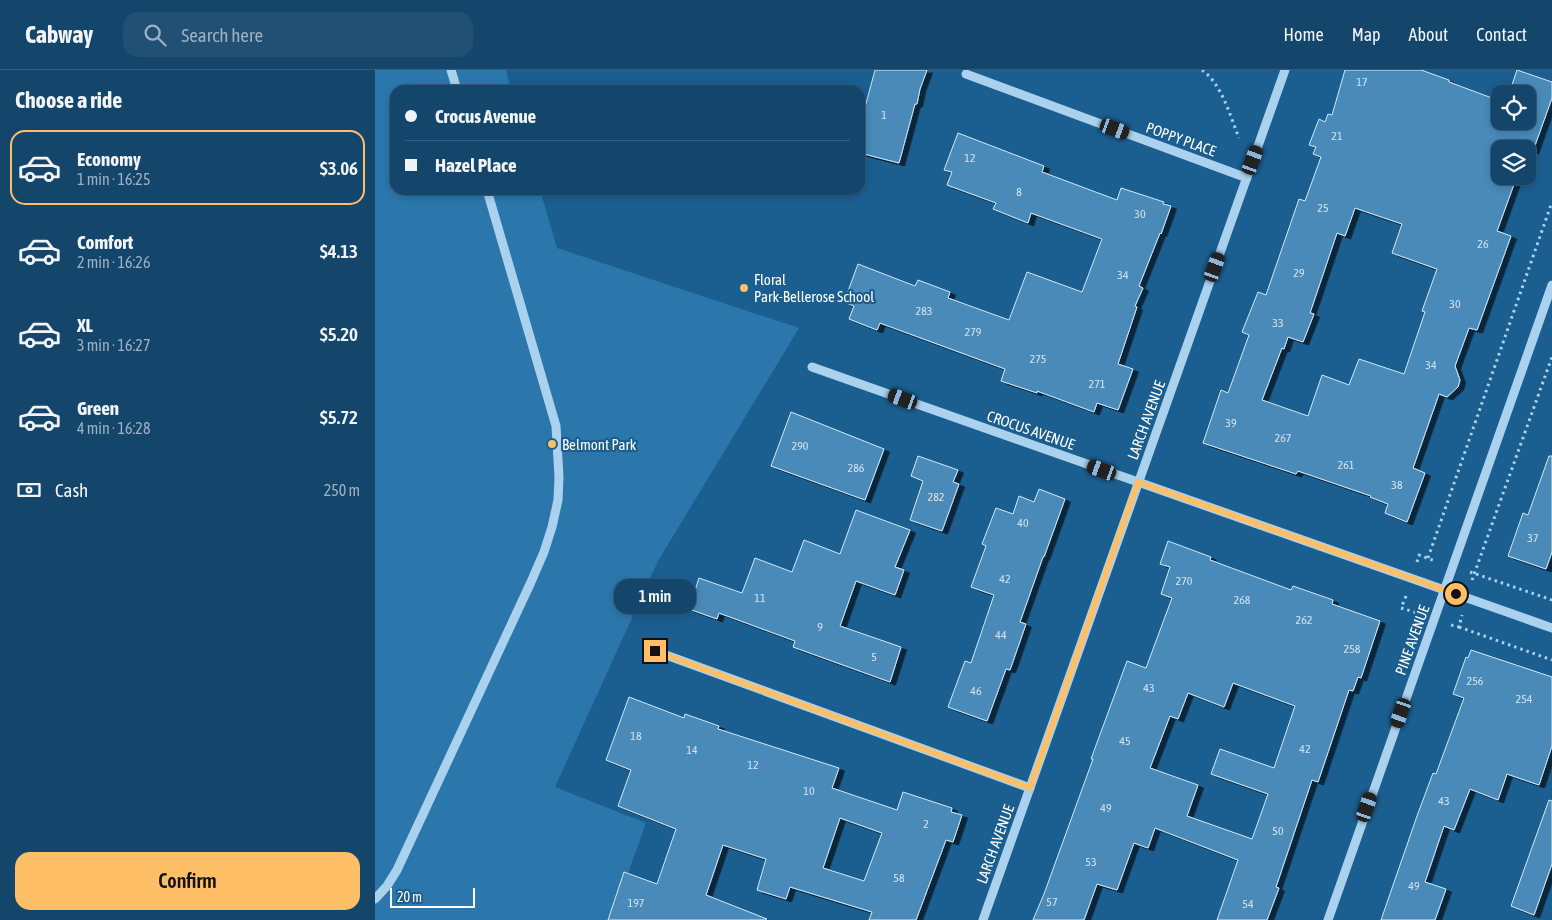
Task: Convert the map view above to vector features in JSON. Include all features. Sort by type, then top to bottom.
[{"type":"street","points":[[451,70],[456,85]]},
{"type":"street","name":"LARCH AVENUE","points":[[983,920],[1285,70]]},
{"type":"street","name":"POPPY PLACE","points":[[965,74],[1247,178]]},
{"type":"street","points":[[375,899],[387,886],[397,870],[531,582],[544,552],[558,500],[559,477],[556,426],[488,195]]},
{"type":"street","name":"PINE AVENUE","points":[[1328,920],[1552,285]]},
{"type":"street","name":"CROCUS AVENUE","points":[[812,367],[1552,628]]},
{"type":"street","points":[[655,651],[1030,788]]},
{"type":"path","points":[[1202,70],[1209,75],[1221,93],[1239,138]]},
{"type":"path","points":[[1428,558],[1552,202]]},
{"type":"path","points":[[1552,357],[1474,574],[1552,600]]},
{"type":"path","points":[[1459,628],[1552,660]]},
{"type":"shaded area","name":"Belmont Park","points":[[375,70],[506,70],[510,85],[390,85],[390,195],[541,195],[557,248],[799,328],[658,561],[555,787],[646,823],[611,920],[375,920]]},
{"type":"building","points":[[875,70],[927,70],[917,104],[915,104],[899,163],[865,154],[865,107]]},
{"type":"building","points":[[1345,70],[1421,70],[1491,98],[1491,130],[1536,130],[1536,85],[1512,85],[1517,70],[1552,82],[1552,98],[1536,143],[1536,140],[1491,140],[1491,185],[1514,185],[1497,231],[1511,236],[1477,330],[1469,328],[1455,366],[1460,380],[1458,387],[1447,397],[1439,394],[1413,468],[1425,473],[1407,522],[1385,513],[1388,504],[1371,496],[1298,471],[1296,474],[1203,443],[1221,390],[1228,393],[1249,335],[1242,332],[1258,292],[1266,295],[1299,199],[1305,201],[1321,157],[1313,154],[1316,147],[1309,145],[1319,119],[1325,122],[1328,114],[1332,115]],"holes":[[[1355,208],[1402,224],[1392,253],[1437,269],[1422,311],[1425,312],[1404,374],[1359,359],[1349,385],[1322,375],[1308,416],[1262,400],[1288,337],[1303,342],[1314,314],[1310,313],[1337,233],[1345,236]]]},
{"type":"building","points":[[958,133],[1044,166],[1042,172],[1117,200],[1121,188],[1171,206],[1139,286],[1143,288],[1135,306],[1137,307],[1118,364],[1133,369],[1118,410],[1097,403],[1094,412],[1037,391],[1037,393],[1001,381],[1005,369],[880,323],[877,330],[849,319],[854,306],[844,302],[858,264],[915,286],[918,280],[950,292],[948,298],[1009,320],[1027,272],[1082,292],[1102,239],[1031,213],[1028,223],[993,209],[996,203],[947,185],[952,172],[944,170]]},
{"type":"building","points":[[791,412],[884,449],[865,500],[771,466]]},
{"type":"building","points":[[918,456],[958,470],[953,482],[959,484],[942,531],[910,520],[923,481],[911,476]]},
{"type":"building","points":[[1549,456],[1552,456],[1552,552],[1546,569],[1508,556],[1523,513],[1528,515]]},
{"type":"building","points":[[1039,489],[1065,499],[1020,622],[1026,624],[1010,670],[1006,669],[987,721],[948,707],[965,661],[971,663],[994,595],[971,587],[986,546],[982,544],[996,508],[1013,514],[1019,496],[1034,502]]},
{"type":"building","points":[[856,510],[910,530],[895,567],[904,570],[895,595],[856,581],[840,626],[901,647],[890,682],[793,647],[795,641],[719,613],[717,619],[689,609],[699,578],[742,593],[755,558],[792,572],[804,540],[840,554]]},
{"type":"building","points":[[1168,541],[1211,557],[1210,560],[1291,590],[1293,586],[1333,600],[1332,604],[1380,621],[1361,678],[1358,677],[1353,691],[1349,690],[1318,782],[1312,780],[1276,887],[1279,888],[1267,920],[1217,920],[1238,860],[1155,828],[1148,848],[1134,843],[1117,890],[1097,884],[1084,920],[1033,920],[1127,661],[1146,668],[1172,598],[1161,594],[1170,567],[1160,564]],"holes":[[[1233,683],[1295,706],[1274,768],[1220,749],[1211,774],[1268,794],[1252,839],[1187,816],[1198,785],[1150,768],[1170,716],[1178,719],[1188,693],[1224,707]]]},
{"type":"building","points":[[1471,650],[1552,677],[1552,746],[1539,785],[1507,774],[1498,800],[1470,789],[1454,830],[1444,826],[1425,882],[1446,889],[1435,920],[1381,920],[1433,773],[1436,774],[1464,698],[1453,694],[1466,657],[1468,658]]},
{"type":"building","points":[[629,697],[684,718],[685,714],[719,726],[718,729],[839,768],[832,788],[897,810],[903,792],[952,808],[951,812],[962,815],[953,842],[946,840],[916,920],[869,920],[872,912],[790,887],[786,899],[757,890],[766,859],[723,845],[706,895],[766,920],[608,920],[624,872],[657,884],[676,829],[618,806],[631,770],[606,760]],"holes":[[[840,818],[882,833],[864,881],[823,868]]]},
{"type":"building","points":[[1549,800],[1552,801],[1552,864],[1534,915],[1511,906]]},
{"type":"place","name":"Floral Park-Bellerose School","points":[[744,288]]},
{"type":"place","name":"Belmont Park","points":[[552,444]]},
{"type":"route","points":[[655,651],[1030,788],[1138,482],[1456,594]]}]
